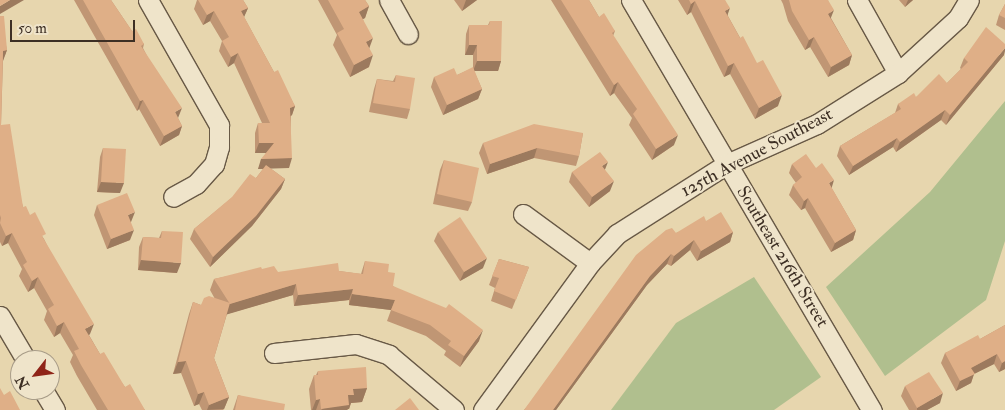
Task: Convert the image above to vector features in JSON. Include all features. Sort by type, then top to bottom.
[{"type":"street","points":[[148,0],[219,125],[219,147],[214,164],[196,184],[173,197]]},
{"type":"street","points":[[389,0],[408,34]]},
{"type":"street","name":"Southeast 216th Street","points":[[631,0],[872,410]]},
{"type":"street","points":[[856,0],[898,73]]},
{"type":"street","name":"125th Avenue Southeast","points":[[483,410],[590,263],[617,234],[727,164],[817,124],[898,73],[958,18],[969,0]]},
{"type":"street","points":[[523,214],[590,263]]},
{"type":"street","points":[[0,316],[20,350]]},
{"type":"street","points":[[274,353],[356,344],[389,355],[454,410]]},
{"type":"green space","points":[[1005,101],[1005,241],[986,300],[885,376],[826,287],[930,192]]},
{"type":"green space","points":[[754,277],[821,377],[774,410],[611,410],[676,323]]},
{"type":"building","points":[[0,0],[10,0],[0,6]]},
{"type":"building","points":[[83,0],[111,0],[132,31],[136,29],[144,44],[141,46],[182,108],[175,112],[182,126],[164,136],[143,100],[140,101]]},
{"type":"building","points":[[198,0],[243,0],[248,8],[241,11],[274,72],[278,70],[295,106],[290,108],[292,158],[261,159],[274,143],[259,143],[258,123],[270,123],[238,53],[231,57],[222,41],[229,37],[214,11],[207,15]]},
{"type":"building","points":[[328,0],[365,0],[369,6],[359,12],[373,38],[366,42],[373,55],[354,65],[337,33],[344,29]]},
{"type":"building","points":[[561,0],[589,0],[599,17],[604,13],[615,31],[612,33],[678,135],[656,149],[633,114],[637,109],[618,82],[614,85]]},
{"type":"building","points":[[689,0],[725,0],[730,8],[725,11],[740,38],[743,36],[757,63],[763,60],[782,95],[759,108],[734,63],[728,66],[695,1],[691,4]]},
{"type":"building","points":[[789,0],[828,0],[834,10],[828,14],[852,55],[831,67],[814,37],[809,40],[792,11]]},
{"type":"building","points":[[1005,4],[1005,18],[999,15]]},
{"type":"building","points":[[0,16],[4,16],[7,50],[3,51],[1,125],[10,124],[23,207],[26,206],[30,215],[35,212],[46,234],[42,236],[94,324],[85,329],[100,354],[104,352],[125,387],[130,384],[145,410],[108,410],[74,351],[79,349],[64,322],[57,326],[48,309],[54,305],[38,277],[32,281],[23,265],[27,262],[12,233],[6,236],[0,223]]},
{"type":"building","points":[[490,21],[502,21],[501,61],[477,61],[477,45],[469,45],[469,25],[489,25]]},
{"type":"building","points":[[986,27],[1005,44],[1005,48],[950,115],[945,110],[900,142],[897,138],[853,166],[840,146],[901,109],[898,104],[914,93],[916,97],[939,74],[947,83],[968,62],[964,58]]},
{"type":"building","points":[[473,67],[482,89],[447,105],[434,77],[454,68],[457,75]]},
{"type":"building","points":[[396,75],[415,78],[410,109],[373,103],[377,79],[395,82]]},
{"type":"building","points":[[534,124],[583,133],[579,156],[537,148],[490,164],[483,143]]},
{"type":"building","points":[[103,148],[126,149],[124,183],[101,182]]},
{"type":"building","points":[[600,152],[608,162],[602,166],[614,181],[592,197],[572,172]]},
{"type":"building","points":[[806,154],[816,168],[822,163],[834,180],[829,183],[856,230],[835,243],[808,198],[804,201],[793,185],[802,177],[792,164]]},
{"type":"building","points":[[444,160],[479,168],[472,202],[437,194]]},
{"type":"building","points":[[266,165],[285,179],[256,216],[213,257],[194,229],[232,197],[250,174],[256,178]]},
{"type":"building","points":[[127,193],[135,212],[128,215],[134,230],[111,239],[97,205]]},
{"type":"building","points":[[721,212],[733,232],[701,251],[694,240],[674,256],[671,254],[650,276],[553,410],[524,410],[636,255],[666,230],[672,228],[676,233],[704,216],[706,221]]},
{"type":"building","points":[[460,217],[487,258],[464,272],[438,232]]},
{"type":"building","points":[[162,231],[183,232],[181,263],[141,260],[143,237],[161,238]]},
{"type":"building","points":[[499,259],[529,267],[516,300],[494,291],[499,278],[492,276]]},
{"type":"building","points":[[365,261],[389,264],[388,272],[395,273],[393,286],[446,308],[449,304],[483,330],[464,356],[448,345],[451,341],[430,325],[391,310],[395,300],[352,294],[353,289],[298,295],[296,284],[230,304],[214,279],[261,267],[262,269],[274,266],[278,272],[338,263],[339,271],[363,274]]},
{"type":"building","points":[[209,296],[230,303],[214,358],[229,397],[209,405],[204,392],[198,394],[186,361],[178,362],[193,302],[201,305],[204,298]]},
{"type":"building","points":[[1005,325],[1005,361],[1002,363],[997,354],[971,368],[975,374],[960,381],[945,353],[978,335],[980,339]]},
{"type":"building","points":[[366,367],[367,388],[353,389],[354,395],[348,395],[349,405],[321,409],[320,399],[316,400],[314,375],[318,375],[318,371]]},
{"type":"building","points":[[929,372],[943,393],[917,408],[905,386]]},
{"type":"building","points":[[0,388],[4,395],[10,391],[10,400],[15,400],[20,410],[0,410]]},
{"type":"building","points":[[238,395],[285,404],[284,410],[235,410]]},
{"type":"building","points":[[410,398],[419,410],[395,410]]}]
